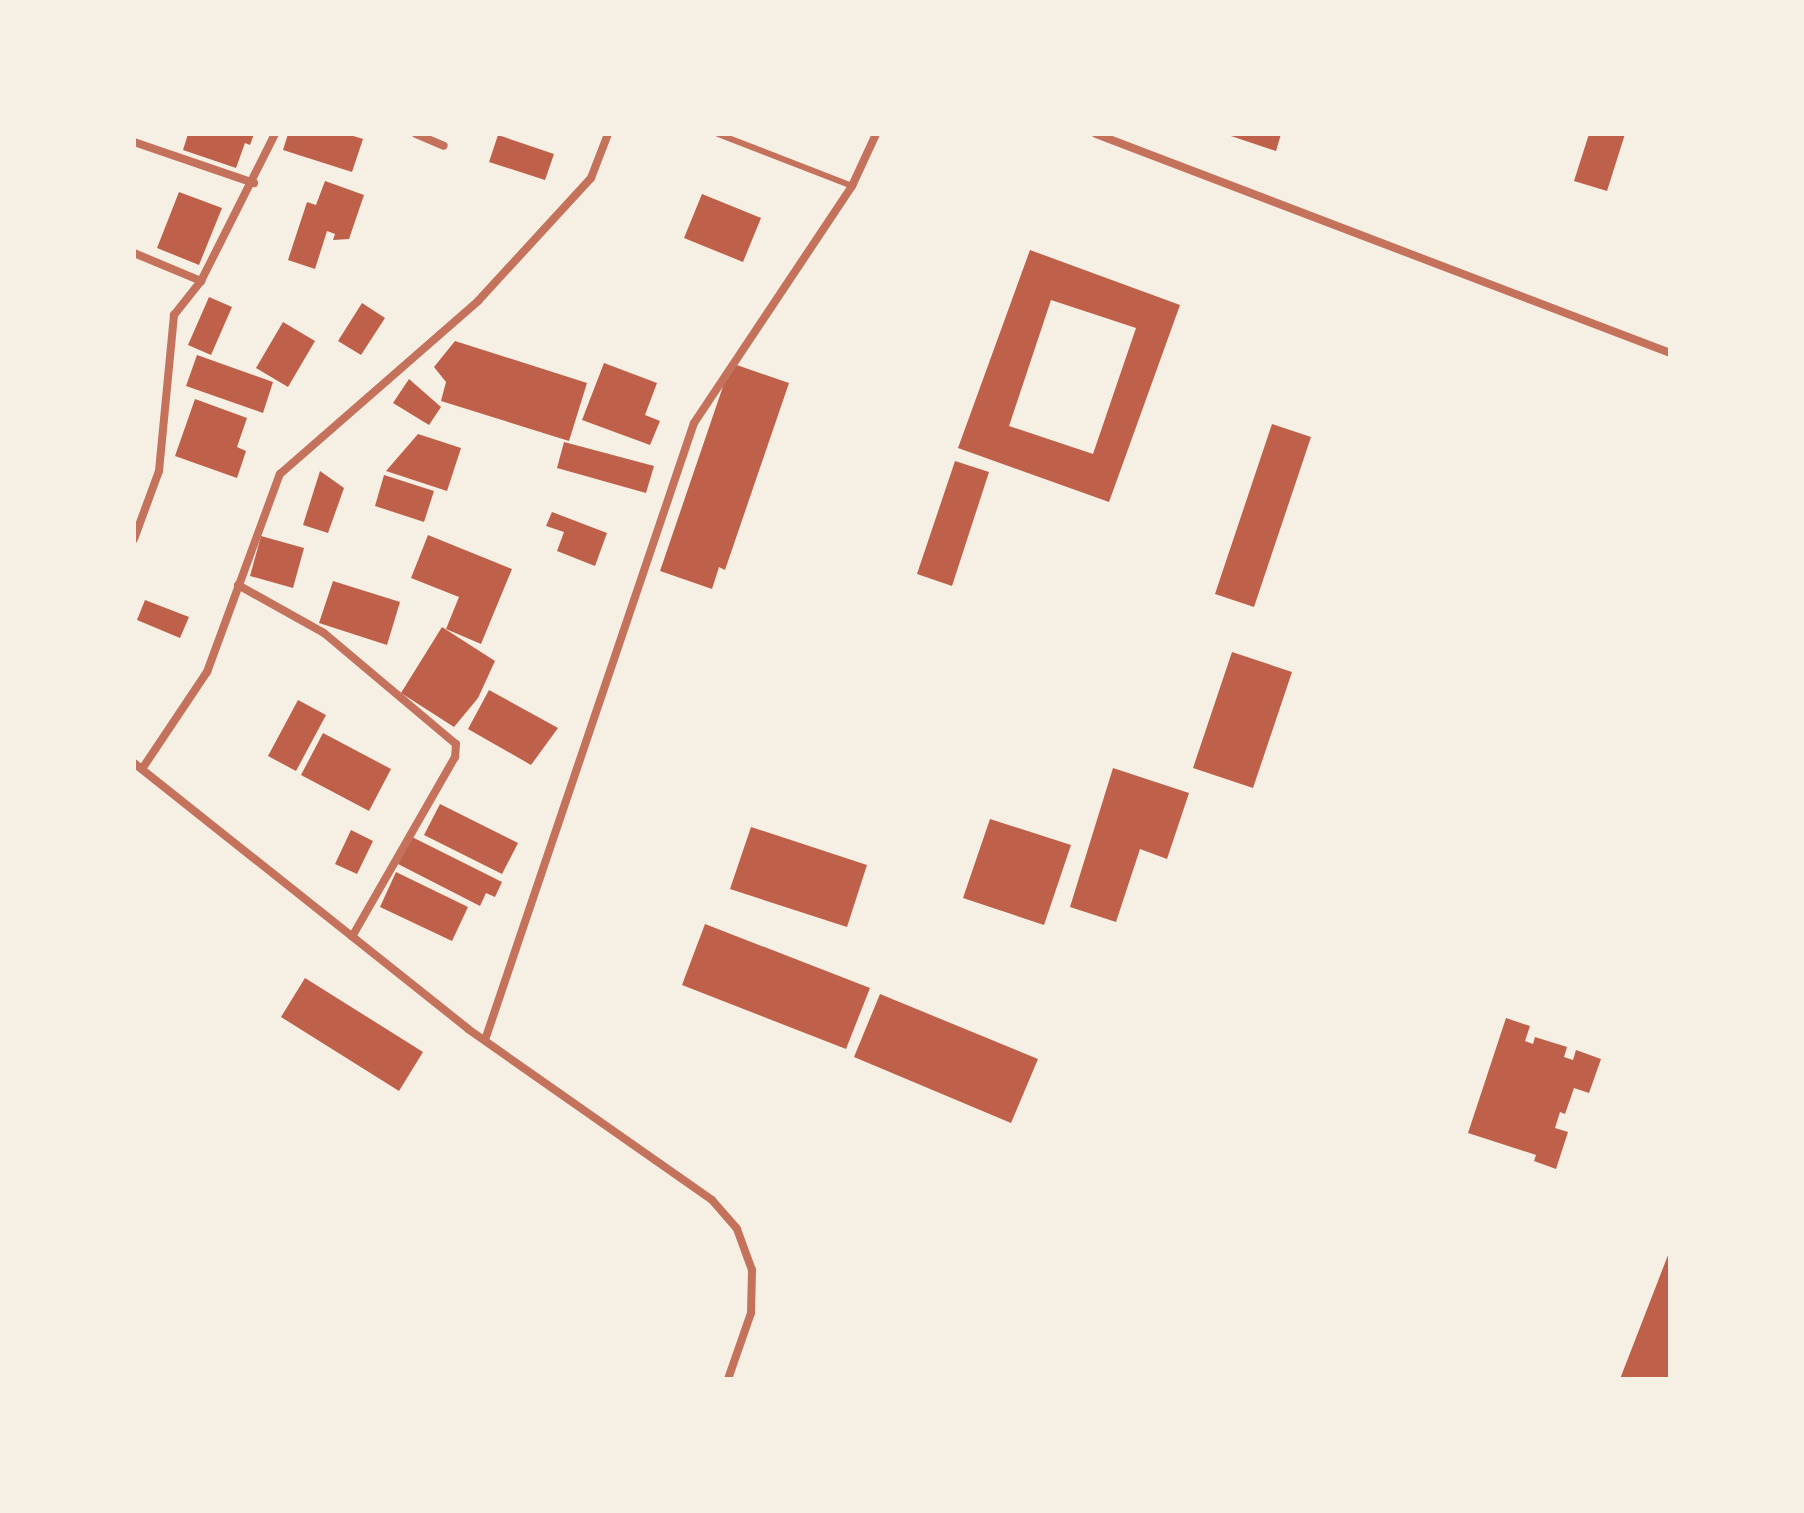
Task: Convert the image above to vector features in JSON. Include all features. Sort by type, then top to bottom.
[{"type":"street","points":[[134,539],[159,471],[174,315],[201,281],[254,183],[275,134]]},
{"type":"street","points":[[416,134],[444,146]]},
{"type":"street","points":[[608,134],[591,178],[478,301],[280,474],[202,681],[138,766],[485,1040],[712,1200],[737,1229],[752,1270],[751,1313],[728,1379]]},
{"type":"street","points":[[485,1040],[694,423],[852,186],[876,134]]},
{"type":"street","points":[[1096,134],[1670,353]]},
{"type":"street","points":[[134,142],[254,183]]},
{"type":"street","points":[[134,253],[201,281]]},
{"type":"street","points":[[238,585],[324,633],[456,744],[455,757],[352,937]]},
{"type":"lane","points":[[718,134],[852,186]]},
{"type":"building","points":[[188,134],[254,134],[250,145],[245,143],[236,168],[183,150]]},
{"type":"building","points":[[288,134],[347,134],[363,139],[352,172],[283,150]]},
{"type":"building","points":[[1225,134],[1281,134],[1276,151]]},
{"type":"building","points":[[1589,134],[1625,134],[1607,191],[1574,181]]},
{"type":"building","points":[[498,135],[554,154],[545,180],[489,162]]},
{"type":"building","points":[[325,181],[364,195],[349,239],[333,240],[335,234],[327,231],[315,269],[288,260],[307,202],[316,205]]},
{"type":"building","points":[[179,192],[222,208],[199,265],[157,248]]},
{"type":"building","points":[[702,194],[761,218],[743,262],[684,238]]},
{"type":"building","points":[[1030,250],[1180,305],[1109,502],[958,448]],"holes":[[[1051,300],[1136,328],[1093,454],[1009,426]]]},
{"type":"building","points":[[209,297],[232,307],[211,355],[188,345]]},
{"type":"building","points":[[362,303],[385,318],[361,355],[338,341]]},
{"type":"building","points":[[283,322],[315,341],[288,387],[256,368]]},
{"type":"building","points":[[455,341],[587,383],[569,441],[441,401],[446,382],[434,367]]},
{"type":"building","points":[[197,355],[273,382],[263,413],[186,386]]},
{"type":"building","points":[[604,363],[657,383],[645,415],[660,421],[650,445],[582,420]]},
{"type":"building","points":[[731,363],[789,383],[725,570],[719,567],[712,589],[660,571]]},
{"type":"building","points":[[409,379],[441,407],[429,425],[393,403]]},
{"type":"building","points":[[195,399],[247,418],[237,447],[246,451],[237,478],[175,456]]},
{"type":"building","points":[[1272,424],[1311,437],[1254,607],[1215,594]]},
{"type":"building","points":[[418,434],[461,448],[447,491],[386,471]]},
{"type":"building","points":[[564,442],[654,466],[646,493],[557,468]]},
{"type":"building","points":[[955,461],[989,472],[952,586],[917,574]]},
{"type":"building","points":[[320,471],[344,488],[328,533],[303,525]]},
{"type":"building","points":[[384,475],[434,491],[424,522],[375,506]]},
{"type":"building","points":[[552,512],[607,533],[595,566],[557,551],[564,532],[546,526]]},
{"type":"building","points":[[428,535],[512,569],[481,644],[446,629],[459,597],[411,578]]},
{"type":"building","points":[[261,536],[304,548],[293,588],[250,576]]},
{"type":"building","points":[[333,581],[400,602],[387,645],[319,623]]},
{"type":"building","points":[[145,600],[189,617],[180,638],[137,620]]},
{"type":"building","points":[[442,627],[495,661],[478,698],[454,727],[401,693]]},
{"type":"building","points":[[1232,652],[1292,672],[1253,788],[1193,768]]},
{"type":"building","points":[[489,690],[558,728],[531,765],[468,729]]},
{"type":"building","points":[[298,700],[326,715],[296,771],[268,756]]},
{"type":"building","points":[[323,733],[391,769],[369,811],[301,775]]},
{"type":"building","points":[[1113,768],[1189,793],[1167,859],[1140,849],[1116,922],[1070,907]]},
{"type":"building","points":[[440,804],[518,843],[502,874],[424,835]]},
{"type":"building","points":[[990,819],[1071,845],[1044,925],[963,898]]},
{"type":"building","points":[[751,827],[867,865],[847,927],[730,889]]},
{"type":"building","points":[[351,830],[373,841],[357,874],[335,864]]},
{"type":"building","points":[[412,837],[502,882],[495,897],[486,893],[480,906],[398,864]]},
{"type":"building","points":[[396,872],[468,907],[452,941],[380,907]]},
{"type":"building","points":[[705,924],[870,988],[846,1049],[682,985]]},
{"type":"building","points":[[305,978],[423,1052],[399,1091],[281,1017]]},
{"type":"building","points":[[880,994],[1038,1059],[1011,1123],[854,1057]]},
{"type":"building","points":[[1506,1018],[1530,1026],[1525,1041],[1533,1044],[1535,1037],[1567,1047],[1564,1057],[1573,1060],[1576,1050],[1601,1059],[1589,1093],[1574,1088],[1565,1114],[1560,1112],[1555,1128],[1568,1132],[1556,1169],[1534,1161],[1536,1155],[1468,1133]]},
{"type":"building","points":[[1670,1250],[1670,1379],[1620,1379]]}]
